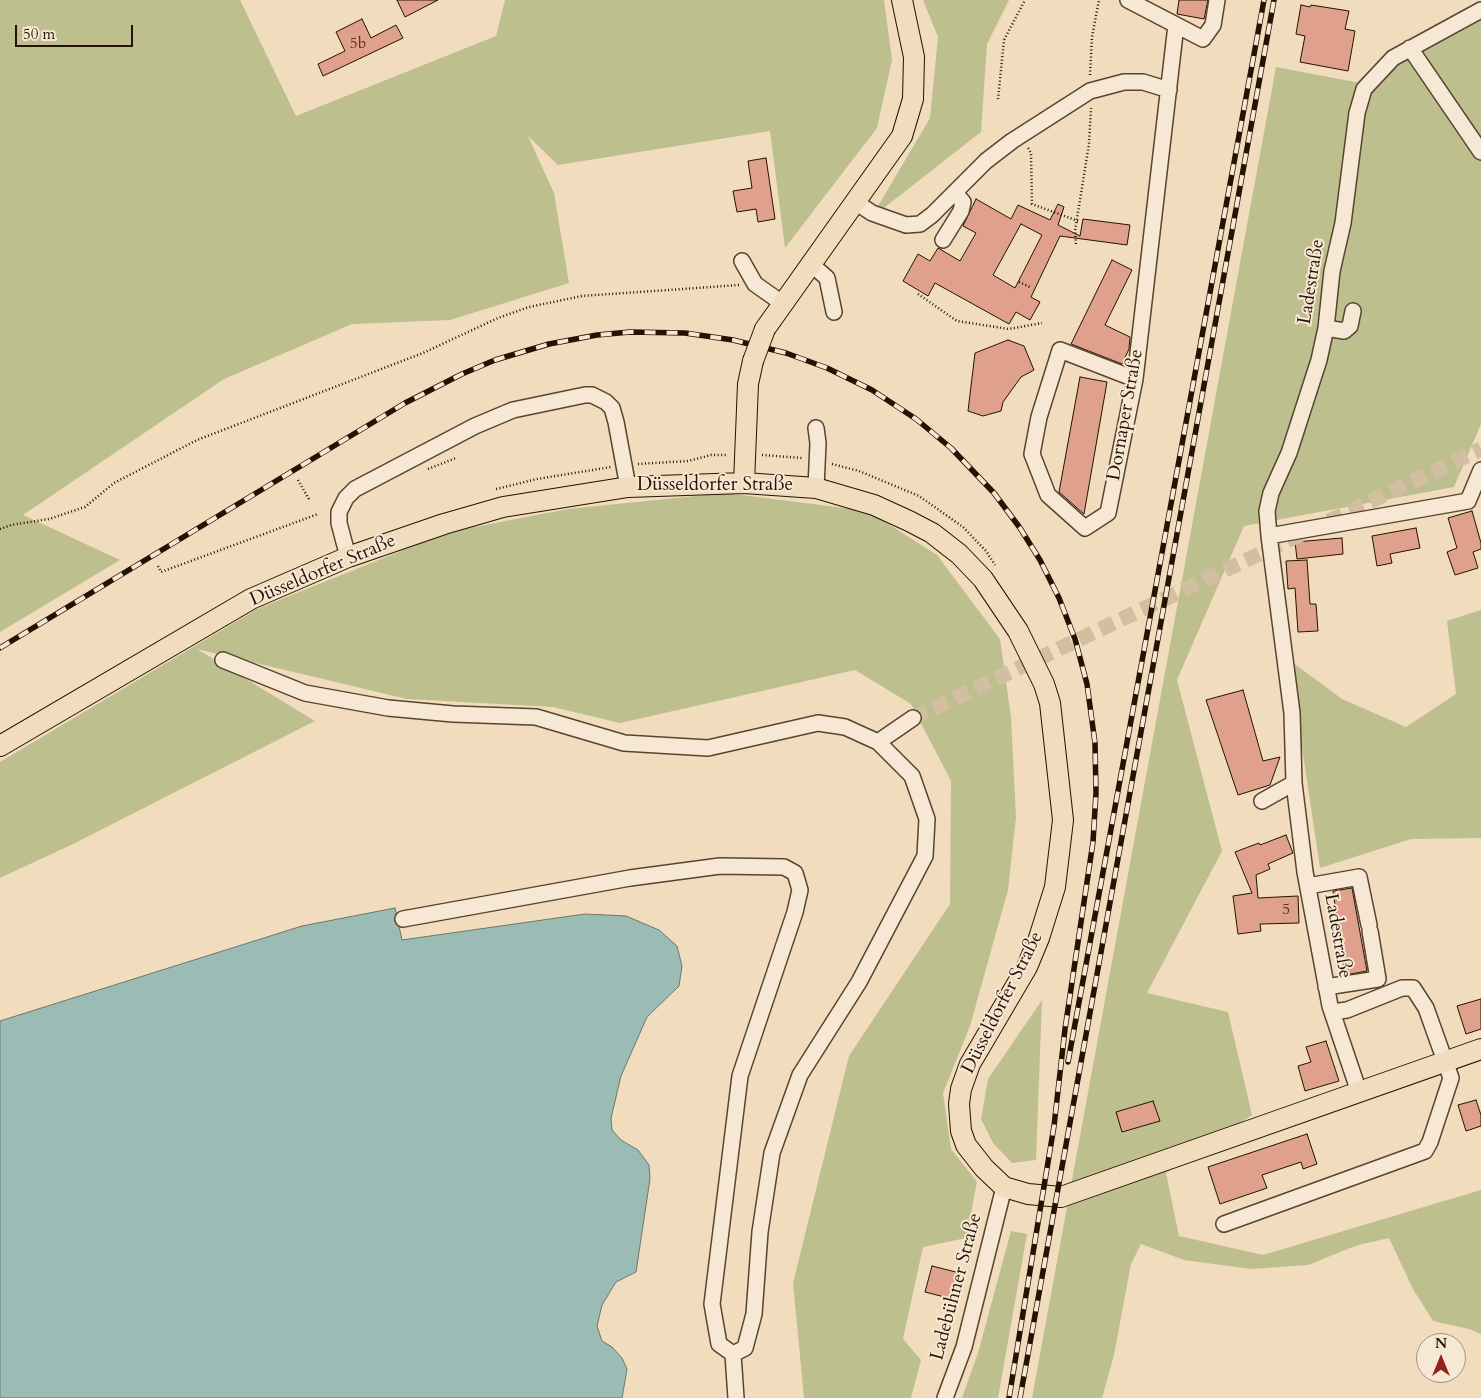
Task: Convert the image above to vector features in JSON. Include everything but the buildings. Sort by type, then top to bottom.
[{"type":"main road","points":[[744,483],[748,384],[753,361],[765,329],[854,201],[902,136],[912,99],[914,57],[902,0]]},
{"type":"main road","name":"Düsseldorfer Straße","points":[[0,746],[251,599],[348,557],[444,524],[503,507],[628,487],[744,483],[816,488],[874,505],[909,521],[932,533],[959,554],[987,586],[1018,630],[1044,684],[1050,703],[1063,820],[1055,887],[1027,967],[970,1064],[961,1089],[959,1104],[961,1131],[966,1145],[984,1168],[1004,1186],[1028,1194],[1061,1198],[1481,1048]]},
{"type":"street","points":[[1128,0],[1203,39],[1213,25],[1217,0]]},
{"type":"street","name":"Ladestraße","points":[[1359,1092],[1332,1012],[1326,988],[1308,886],[1294,783],[1292,713],[1267,511],[1271,493],[1289,453],[1314,381],[1326,328],[1332,271],[1343,223],[1356,113],[1364,89],[1393,58],[1481,10]]},
{"type":"street","name":"Dornaper Straße","points":[[1135,379],[1060,350],[1038,418],[1032,454],[1048,495],[1085,528],[1108,513],[1135,379],[1176,25]]},
{"type":"street","points":[[1410,48],[1481,152]]},
{"type":"street","points":[[854,201],[872,213],[906,225],[920,224],[955,193],[986,161],[1012,141],[1090,91],[1124,82],[1143,82],[1169,90]]},
{"type":"street","points":[[943,240],[961,211],[963,202],[955,193]]},
{"type":"street","points":[[742,261],[755,284],[782,303]]},
{"type":"street","points":[[810,264],[827,278],[834,312]]},
{"type":"street","points":[[1326,328],[1344,331],[1350,326],[1354,311]]},
{"type":"street","points":[[348,557],[339,523],[339,512],[343,503],[355,489],[474,426],[513,410],[585,394],[592,395],[606,402],[612,408],[616,422],[628,487]]},
{"type":"street","points":[[816,428],[818,443],[816,488]]},
{"type":"street","points":[[1269,536],[1468,501],[1481,470]]},
{"type":"street","points":[[223,660],[305,692],[388,708],[453,714],[536,717],[624,743],[708,748],[818,723],[845,727],[878,742],[912,776],[927,819],[925,856],[859,982],[800,1075],[772,1153],[760,1232],[754,1314],[745,1348],[733,1354]]},
{"type":"street","points":[[878,742],[913,718]]},
{"type":"street","points":[[1262,801],[1294,783]]},
{"type":"street","points":[[403,919],[630,878],[720,866],[784,867],[795,873],[800,890],[795,912],[740,1076],[737,1095],[712,1304],[719,1344],[733,1354]]},
{"type":"street","points":[[1308,886],[1360,877],[1370,928],[1378,979],[1326,988]]},
{"type":"street","points":[[1224,1224],[1425,1151],[1433,1135],[1451,1078],[1426,1008],[1413,988],[1402,988],[1347,1010],[1332,1012]]},
{"type":"street","name":"Ladebühner Straße","points":[[945,1398],[964,1347],[1004,1186]]},
{"type":"street","points":[[733,1354],[736,1398]]},
{"type":"path","points":[[998,99],[1004,40],[1026,0]]},
{"type":"path","points":[[1076,244],[1091,132],[1090,47],[1099,0]]},
{"type":"path","points":[[1031,153],[1032,204],[1078,221]]},
{"type":"path","points":[[1019,282],[1030,288]]},
{"type":"path","points":[[0,529],[10,524],[49,519],[85,506],[114,483],[197,440],[423,353],[498,318],[529,307],[582,296],[755,284]]},
{"type":"path","points":[[918,294],[958,320],[1010,329],[1042,323]]},
{"type":"path","points":[[298,480],[310,501]]},
{"type":"path","points":[[158,566],[161,572],[318,514]]},
{"type":"green space","points":[[0,0],[240,0],[296,116],[496,36],[505,0],[884,0],[892,60],[877,128],[785,248],[770,131],[558,165],[528,136],[554,193],[569,283],[450,320],[352,324],[224,379],[23,515],[120,560],[0,632]]},
{"type":"green space","points":[[923,0],[1009,0],[987,44],[981,132],[871,218],[930,118],[938,37]]},
{"type":"green space","points":[[1481,11],[1481,424],[1454,487],[1244,526],[1177,680],[1222,851],[1147,993],[1228,1012],[1252,1115],[1166,1173],[1179,1236],[1263,1255],[1481,1190],[1481,1334],[1469,1329],[1433,1321],[1413,1289],[1389,1238],[1358,1245],[1308,1265],[1251,1269],[1184,1260],[1141,1244],[1131,1264],[1114,1355],[1102,1398],[1032,1398],[1276,67],[1360,83]]},
{"type":"green space","points":[[725,493],[868,511],[937,555],[1000,639],[1011,717],[1016,817],[1008,890],[970,1026],[943,1093],[951,1149],[977,1182],[966,1238],[923,1247],[903,1339],[921,1360],[911,1398],[804,1398],[793,1283],[849,1056],[950,904],[951,781],[911,704],[855,670],[620,723],[553,707],[407,699],[197,649],[315,721],[73,844],[0,878],[0,762],[257,609],[448,532],[568,509]]},
{"type":"green space","points":[[1481,610],[1481,838],[1411,839],[1320,868],[1289,660],[1342,699],[1406,727],[1456,694],[1447,621]]},
{"type":"green space","points":[[1042,1000],[1036,1160],[1012,1163],[993,1143],[981,1119],[988,1079]]},
{"type":"green space","points":[[1011,1231],[1027,1234],[998,1398],[962,1398],[978,1353]]},
{"type":"water","points":[[395,908],[402,940],[585,914],[626,916],[659,930],[677,946],[682,966],[679,986],[647,1017],[621,1076],[611,1118],[612,1130],[621,1140],[638,1150],[649,1165],[650,1179],[636,1272],[616,1282],[602,1305],[597,1326],[602,1341],[612,1347],[622,1358],[627,1369],[622,1398],[0,1398],[0,1021],[302,926]]},
{"type":"tunnel","points":[[913,718],[1481,449]]},
{"type":"railway","points":[[1068,1062],[1264,0]]},
{"type":"railway","points":[[1020,1398],[1274,0]]},
{"type":"railway","points":[[0,648],[405,403],[462,374],[495,360],[549,344],[597,335],[630,332],[685,333],[733,340],[786,353],[827,368],[872,390],[916,419],[951,448],[994,493],[1020,528],[1040,560],[1059,598],[1075,639],[1087,684],[1095,743],[1096,793],[1093,842],[1065,1029],[1054,1126],[1009,1398]]}]
